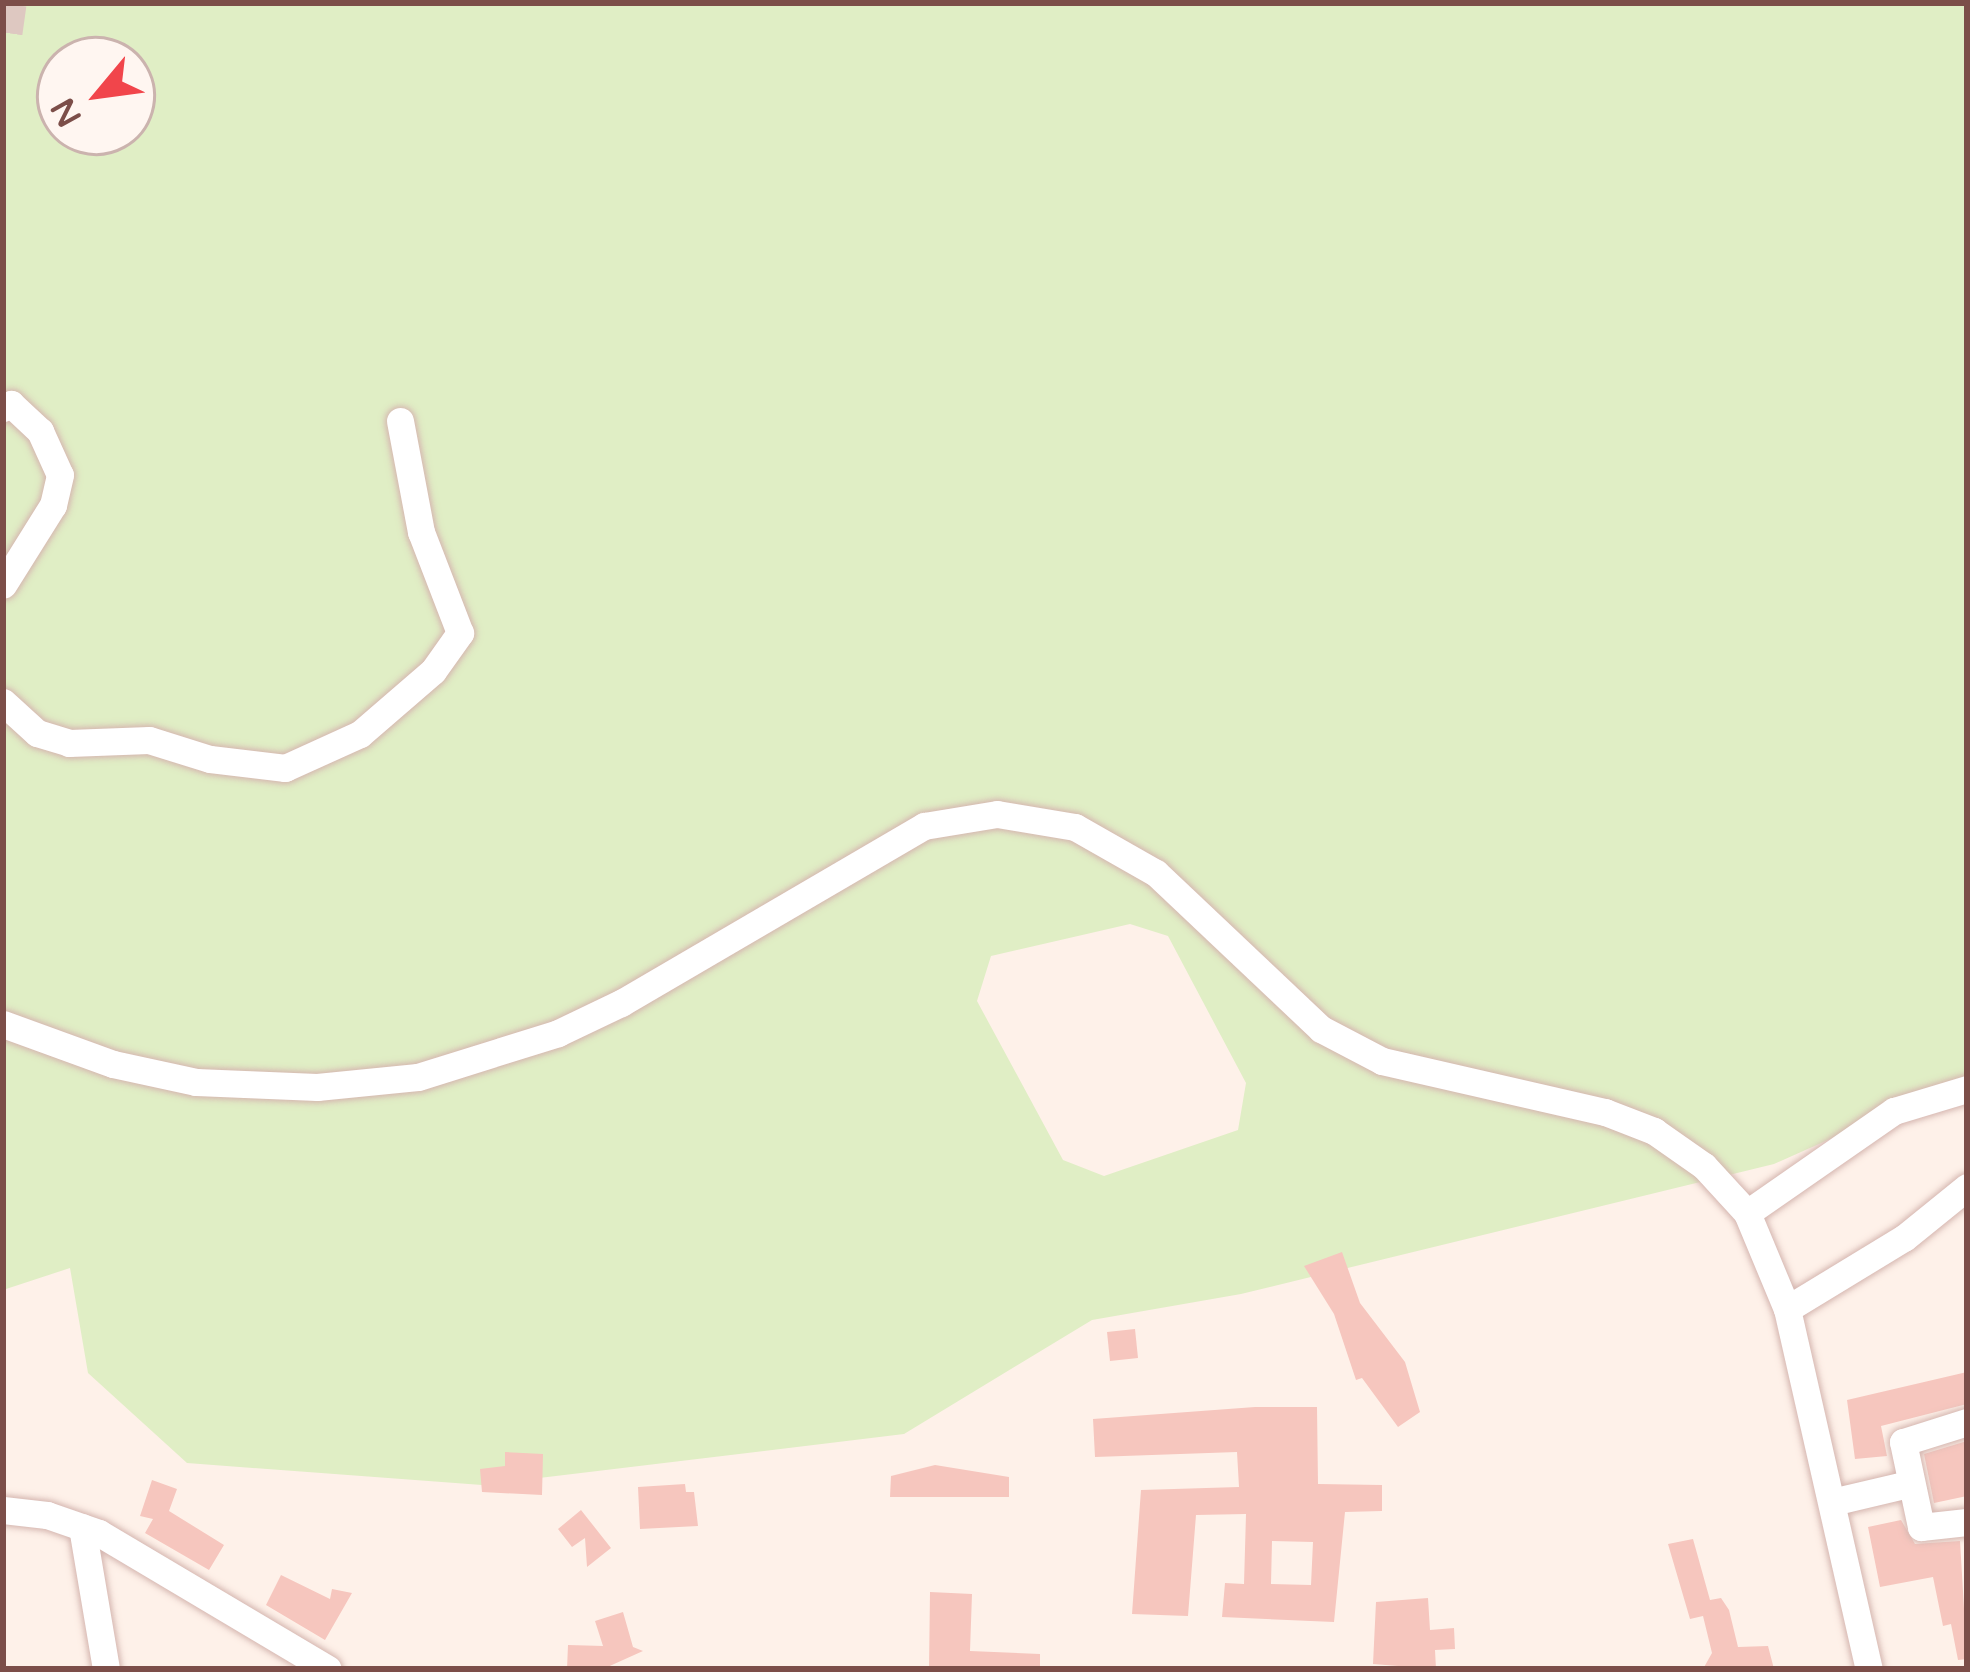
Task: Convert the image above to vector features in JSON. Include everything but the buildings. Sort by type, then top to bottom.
[{"type":"street","points":[[3,408],[11,404],[40,430],[60,475],[53,505],[3,585]]},
{"type":"street","points":[[3,702],[37,733],[69,743],[149,740],[210,759],[285,768],[360,734],[433,671],[460,632],[421,532],[400,421]]},
{"type":"street","points":[[3,1024],[113,1064],[196,1082],[317,1088],[418,1077],[541,1040],[621,1003],[924,826],[997,814],[1041,818],[1118,844],[1156,873],[1321,1029],[1382,1061],[1605,1112],[1654,1131],[1704,1166],[1747,1213],[1787,1309],[1869,1669]]},
{"type":"street","points":[[1747,1213],[1894,1111],[1967,1089]]},
{"type":"street","points":[[1787,1309],[1904,1238],[1967,1186]]},
{"type":"street","points":[[1967,1422],[1903,1442],[1921,1527],[1967,1522]]},
{"type":"street","points":[[1832,1502],[1909,1484]]},
{"type":"street","points":[[3,1510],[82,1527],[328,1669]]},
{"type":"street","points":[[82,1527],[106,1669]]},
{"type":"green space","points":[[3,3],[1967,3],[1967,1078],[1774,1164],[1241,1294],[1092,1320],[904,1434],[482,1485],[187,1463],[88,1373],[70,1268],[3,1290]],"holes":[[[1130,924],[1168,936],[1246,1083],[1238,1130],[1104,1176],[1063,1160],[977,1001],[991,956]]]},
{"type":"tunnel","points":[[3,32],[7,3]]}]
